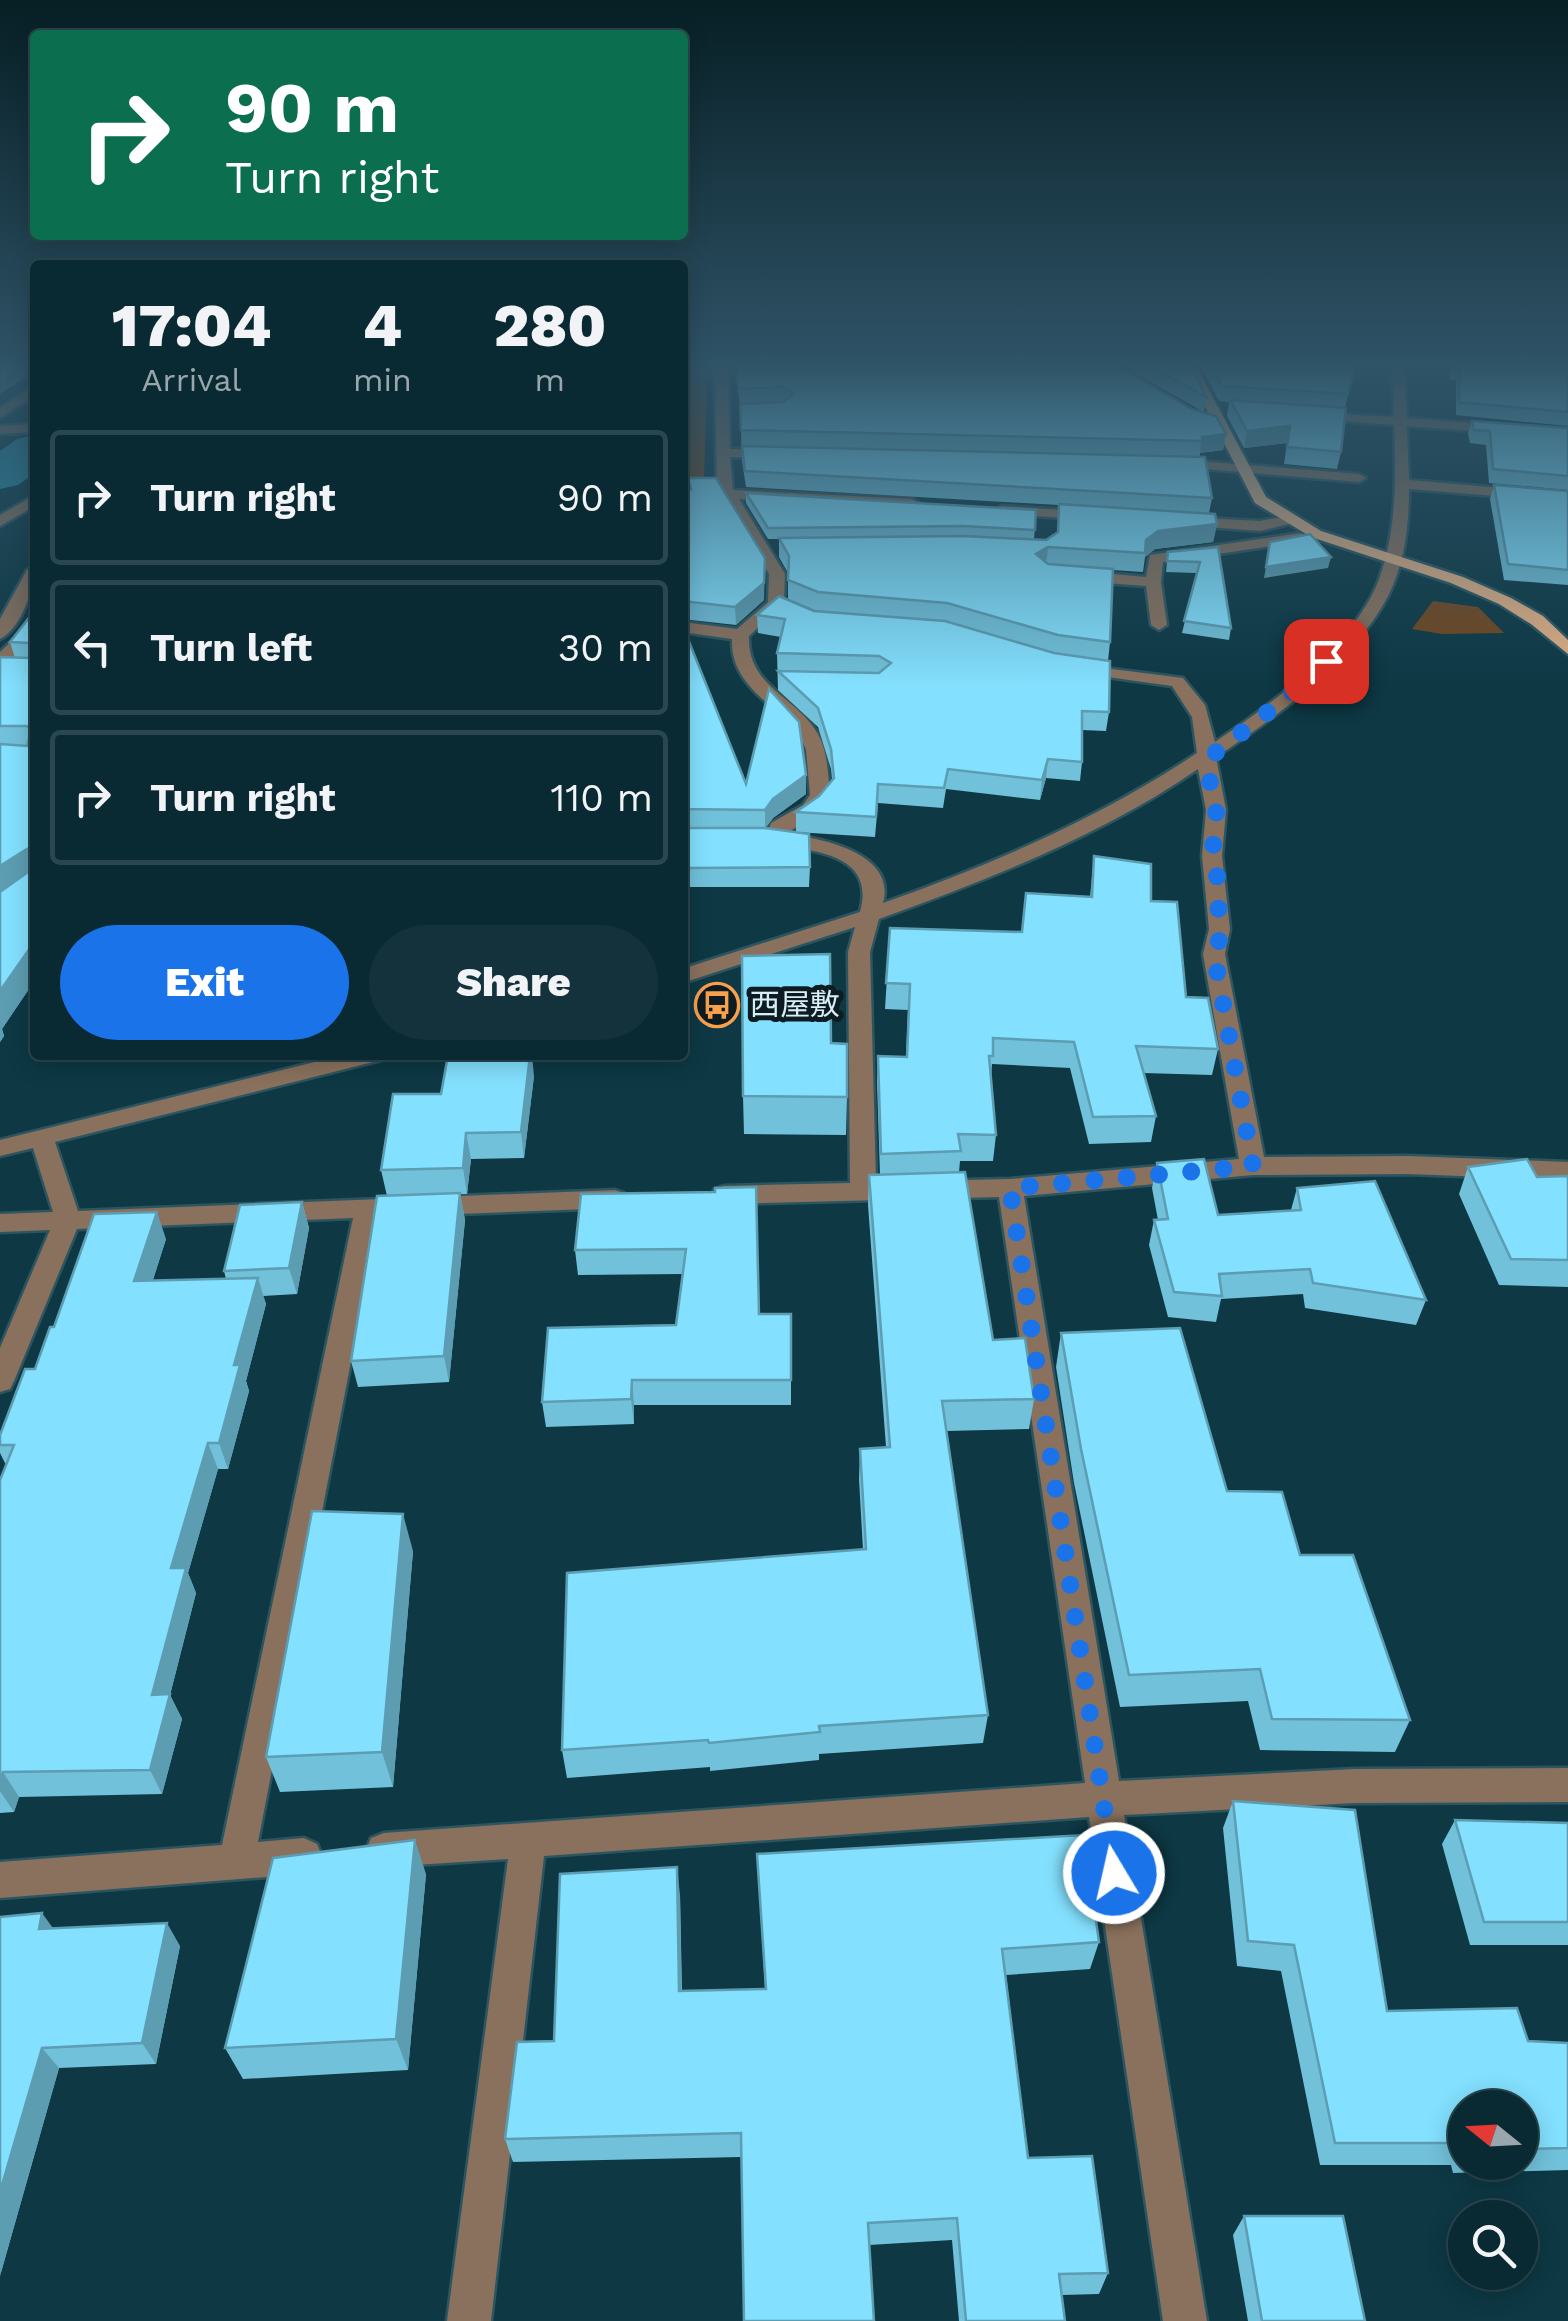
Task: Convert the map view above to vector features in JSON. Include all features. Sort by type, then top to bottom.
[{"type":"main road","points":[[1247,470],[1260,500],[1288,520],[1316,534],[1456,580],[1505,601],[1536,620],[1568,649]]},
{"type":"street","points":[[724,470],[726,490],[777,574],[776,603],[741,635],[739,653],[746,672],[763,693],[805,728],[817,764],[820,795],[810,809],[765,839],[836,848],[849,856],[874,885],[859,952],[862,1191]]},
{"type":"street","points":[[1272,470],[1359,478]]},
{"type":"street","points":[[688,974],[867,919],[1008,864],[1210,757],[1281,702],[1348,640],[1386,584],[1393,560],[1401,470]]},
{"type":"street","points":[[1402,484],[1568,498]]},
{"type":"street","points":[[688,487],[934,504]]},
{"type":"street","points":[[0,522],[30,502]]},
{"type":"street","points":[[990,509],[1047,522],[1104,517]]},
{"type":"street","points":[[1162,520],[1260,526],[1288,520]]},
{"type":"street","points":[[1160,625],[1155,558],[1288,542],[1316,534]]},
{"type":"street","points":[[761,548],[788,547]]},
{"type":"street","points":[[1064,575],[1154,582]]},
{"type":"street","points":[[0,634],[30,579]]},
{"type":"street","points":[[776,603],[797,612]]},
{"type":"street","points":[[688,628],[741,635]]},
{"type":"street","points":[[0,662],[30,629]]},
{"type":"street","points":[[1053,663],[1177,682],[1185,688],[1206,727],[1210,791],[1217,804],[1212,858],[1217,876],[1220,938],[1214,954],[1253,1166]]},
{"type":"street","points":[[0,673],[20,673]]},
{"type":"street","points":[[754,680],[789,681]]},
{"type":"street","points":[[0,1148],[352,1060]]},
{"type":"street","points":[[0,1381],[68,1219],[42,1139]]},
{"type":"street","points":[[704,1196],[1010,1188],[1253,1166],[1408,1165],[1568,1171]]},
{"type":"street","points":[[1010,1188],[1185,2321]]},
{"type":"street","points":[[0,1223],[645,1198]]},
{"type":"street","points":[[236,1862],[368,1208]]},
{"type":"street","points":[[0,1880],[1102,1798],[1355,1786],[1568,1784]]},
{"type":"street","points":[[469,2321],[528,1838]]},
{"type":"shaded area","points":[[688,470],[704,470],[704,482],[688,481]]},
{"type":"shaded area","points":[[1433,601],[1478,607],[1504,633],[1442,634],[1412,629]]},
{"type":"building","points":[[1207,470],[1212,498],[745,471]]},
{"type":"building","points":[[1507,470],[1568,470],[1568,476]]},
{"type":"building","points":[[688,478],[716,478],[765,558],[764,583],[735,607],[688,602],[688,489],[691,489]]},
{"type":"building","points":[[1494,485],[1568,491],[1568,570],[1508,564]]},
{"type":"building","points":[[746,493],[1036,510],[1035,530],[963,526],[768,528]]},
{"type":"building","points":[[1059,504],[1215,514],[1217,524],[1158,531],[1146,540],[1145,553],[1048,547],[1036,554],[1048,564],[1113,569],[1110,642],[1058,635],[947,603],[818,592],[788,580],[789,556],[779,538],[963,536],[1046,540],[1058,532]]},
{"type":"building","points":[[1310,534],[1331,557],[1266,567],[1270,542]]},
{"type":"building","points":[[1218,547],[1231,628],[1184,621],[1200,562],[1167,561],[1168,552]]},
{"type":"building","points":[[779,596],[814,611],[945,621],[1054,653],[1110,661],[1109,712],[1082,711],[1082,762],[1048,759],[1042,780],[948,769],[944,788],[878,784],[876,817],[796,812],[819,796],[834,778],[831,749],[818,708],[778,671],[879,673],[891,663],[879,656],[777,653],[785,619],[757,615]]},
{"type":"building","points":[[30,616],[30,643],[10,642]]},
{"type":"building","points":[[688,639],[746,784],[769,689],[799,722],[806,775],[773,799],[765,810],[688,809]]},
{"type":"building","points":[[0,657],[30,658],[30,729],[0,726]]},
{"type":"building","points":[[30,734],[30,853],[27,849],[0,866],[0,744],[27,746]]},
{"type":"building","points":[[688,828],[765,828],[809,834],[810,867],[689,868],[688,874]]},
{"type":"building","points":[[30,853],[30,948],[0,991],[0,892],[28,872]]},
{"type":"building","points":[[1094,856],[1151,864],[1151,901],[1177,902],[1186,997],[1208,998],[1218,1049],[1136,1046],[1156,1116],[1093,1117],[1074,1042],[993,1038],[993,1056],[989,1056],[996,1135],[958,1134],[961,1151],[881,1154],[878,1056],[907,1057],[910,984],[886,983],[890,928],[1022,932],[1026,893],[1092,897]]},
{"type":"building","points":[[830,954],[831,1043],[847,1044],[847,1097],[743,1096],[742,956]]},
{"type":"building","points":[[447,1060],[529,1060],[521,1132],[466,1133],[463,1168],[381,1170],[393,1094],[441,1094]]},
{"type":"building","points":[[1204,1159],[1218,1215],[1301,1210],[1297,1188],[1375,1181],[1426,1300],[1313,1283],[1310,1269],[1219,1274],[1222,1296],[1174,1292],[1154,1220],[1168,1219],[1157,1163]]},
{"type":"building","points":[[1527,1159],[1537,1177],[1568,1176],[1568,1260],[1511,1259],[1468,1167]]},
{"type":"building","points":[[965,1172],[993,1340],[1025,1338],[1034,1399],[942,1401],[988,1715],[819,1726],[820,1732],[709,1743],[708,1740],[562,1750],[567,1573],[866,1549],[860,1449],[890,1447],[869,1175]]},
{"type":"building","points":[[756,1187],[759,1314],[791,1314],[791,1380],[632,1380],[631,1399],[542,1402],[548,1328],[676,1325],[686,1249],[575,1250],[581,1194],[715,1192],[715,1188]]},
{"type":"building","points":[[460,1193],[444,1356],[351,1361],[377,1196]]},
{"type":"building","points":[[302,1202],[289,1268],[224,1271],[240,1205]]},
{"type":"building","points":[[157,1212],[134,1281],[258,1278],[234,1365],[240,1365],[219,1443],[208,1443],[171,1568],[186,1568],[152,1695],[170,1694],[150,1770],[3,1772],[0,1783],[0,1480],[14,1445],[0,1445],[0,1435],[25,1369],[35,1369],[50,1327],[54,1327],[94,1214]]},
{"type":"building","points":[[1180,1328],[1227,1491],[1282,1492],[1300,1555],[1353,1555],[1410,1720],[1272,1719],[1260,1669],[1129,1675],[1081,1449],[1061,1333]]},
{"type":"building","points":[[312,1511],[403,1514],[382,1752],[266,1757]]},
{"type":"building","points":[[1233,1801],[1355,1810],[1387,2011],[1517,2008],[1528,2041],[1568,2043],[1568,2148],[1538,2149],[1538,2090],[1448,2090],[1448,2143],[1335,2143],[1294,1945],[1248,1941]]},
{"type":"building","points":[[1455,1820],[1568,1823],[1568,1922],[1484,1922]]},
{"type":"building","points":[[1084,1835],[1099,1942],[1002,1949],[1028,2158],[1092,2156],[1108,2273],[1059,2274],[1065,2321],[966,2321],[957,2218],[868,2223],[874,2321],[744,2321],[741,2133],[505,2139],[517,2042],[554,2041],[560,1874],[677,1867],[679,1991],[766,1989],[757,1854]]},
{"type":"building","points":[[415,1840],[396,2039],[225,2048],[273,1858]]},
{"type":"building","points":[[42,1913],[39,1929],[167,1923],[142,2043],[42,2048],[0,2192],[0,1917]]},
{"type":"building","points":[[1244,2216],[1343,2216],[1365,2321],[1262,2321]]},
{"type":"waterway","points":[[0,474],[5,470]]},
{"type":"place","name":"西屋敷","points":[[717,1005]]},
{"type":"route","points":[[1114,1873],[1010,1188],[1253,1166],[1214,954],[1220,938],[1217,876],[1212,858],[1217,804],[1210,791],[1210,757],[1326,661]]}]
